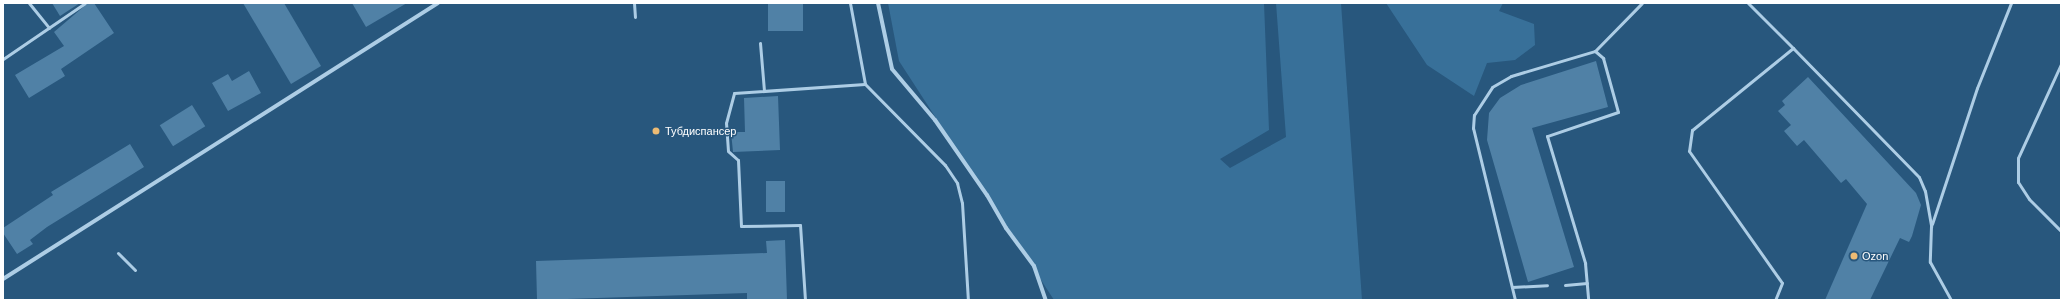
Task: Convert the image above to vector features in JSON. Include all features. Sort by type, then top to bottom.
[{"type":"street","points":[[3,279],[438,3]]},
{"type":"street","points":[[878,3],[892,69],[935,120],[988,195],[1006,228],[1034,266],[1046,300]]},
{"type":"lane","points":[[29,3],[49,28]]},
{"type":"lane","points":[[3,59],[85,3]]},
{"type":"lane","points":[[634,3],[635,17]]},
{"type":"lane","points":[[850,3],[864,84],[945,165],[957,183],[962,203],[968,300]]},
{"type":"lane","points":[[1515,300],[1473,128],[1474,115],[1492,87],[1511,76],[1595,51],[1642,3]]},
{"type":"lane","points":[[1748,3],[1919,177],[1925,191],[1931,226],[1930,262],[1951,300]]},
{"type":"lane","points":[[1931,226],[1977,88],[2011,3]]},
{"type":"lane","points":[[760,43],[764,91]]},
{"type":"lane","points":[[1775,300],[1782,283],[1689,151],[1692,130],[1793,48]]},
{"type":"lane","points":[[1588,300],[1585,263],[1547,136],[1618,112],[1604,58],[1595,51]]},
{"type":"lane","points":[[2061,64],[2018,158],[2018,182],[2029,199],[2061,231]]},
{"type":"lane","points":[[805,300],[800,225],[741,226],[738,160],[728,152],[726,123],[734,93],[864,84]]},
{"type":"lane","points":[[118,253],[135,270]]},
{"type":"lane","points":[[1565,285],[1587,283]]},
{"type":"lane","points":[[1512,287],[1546,286]]},
{"type":"shaded area","points":[[888,3],[1264,3],[1269,130],[1220,159],[1230,168],[1286,137],[1276,3],[1341,3],[1362,300],[1054,300],[899,61]]},
{"type":"shaded area","points":[[1386,3],[1503,3],[1499,11],[1534,24],[1535,45],[1515,60],[1487,63],[1474,96],[1427,65]]},
{"type":"building","points":[[52,3],[80,3],[60,16]]},
{"type":"building","points":[[88,3],[94,3],[114,33],[61,69],[65,76],[29,98],[15,75],[64,46],[54,32]]},
{"type":"building","points":[[243,3],[284,3],[321,66],[291,84]]},
{"type":"building","points":[[352,3],[407,3],[366,27]]},
{"type":"building","points":[[768,3],[803,3],[803,31],[768,31]]},
{"type":"building","points":[[1596,61],[1608,107],[1532,128],[1574,267],[1528,282],[1487,140],[1489,113],[1500,98],[1521,85]]},
{"type":"building","points":[[249,71],[261,93],[228,111],[212,83],[228,74],[232,81]]},
{"type":"building","points":[[1808,77],[1916,193],[1921,205],[1909,242],[1900,238],[1870,300],[1825,300],[1867,204],[1846,179],[1841,183],[1804,140],[1797,146],[1784,131],[1791,125],[1778,111],[1785,105],[1782,101]]},
{"type":"building","points":[[778,96],[780,150],[733,152],[731,132],[745,132],[744,98]]},
{"type":"building","points":[[192,105],[205,126],[173,146],[160,125]]},
{"type":"building","points":[[130,144],[144,167],[47,227],[30,240],[33,244],[17,254],[3,233],[3,228],[53,195],[51,192]]},
{"type":"building","points":[[766,181],[785,181],[785,212],[766,212]]},
{"type":"building","points":[[785,240],[787,300],[747,300],[747,293],[537,300],[536,261],[767,253],[766,241]]},
{"type":"place","name":"Тубдиспансер","points":[[656,131]]},
{"type":"place","name":"Ozon","points":[[1854,256]]}]
